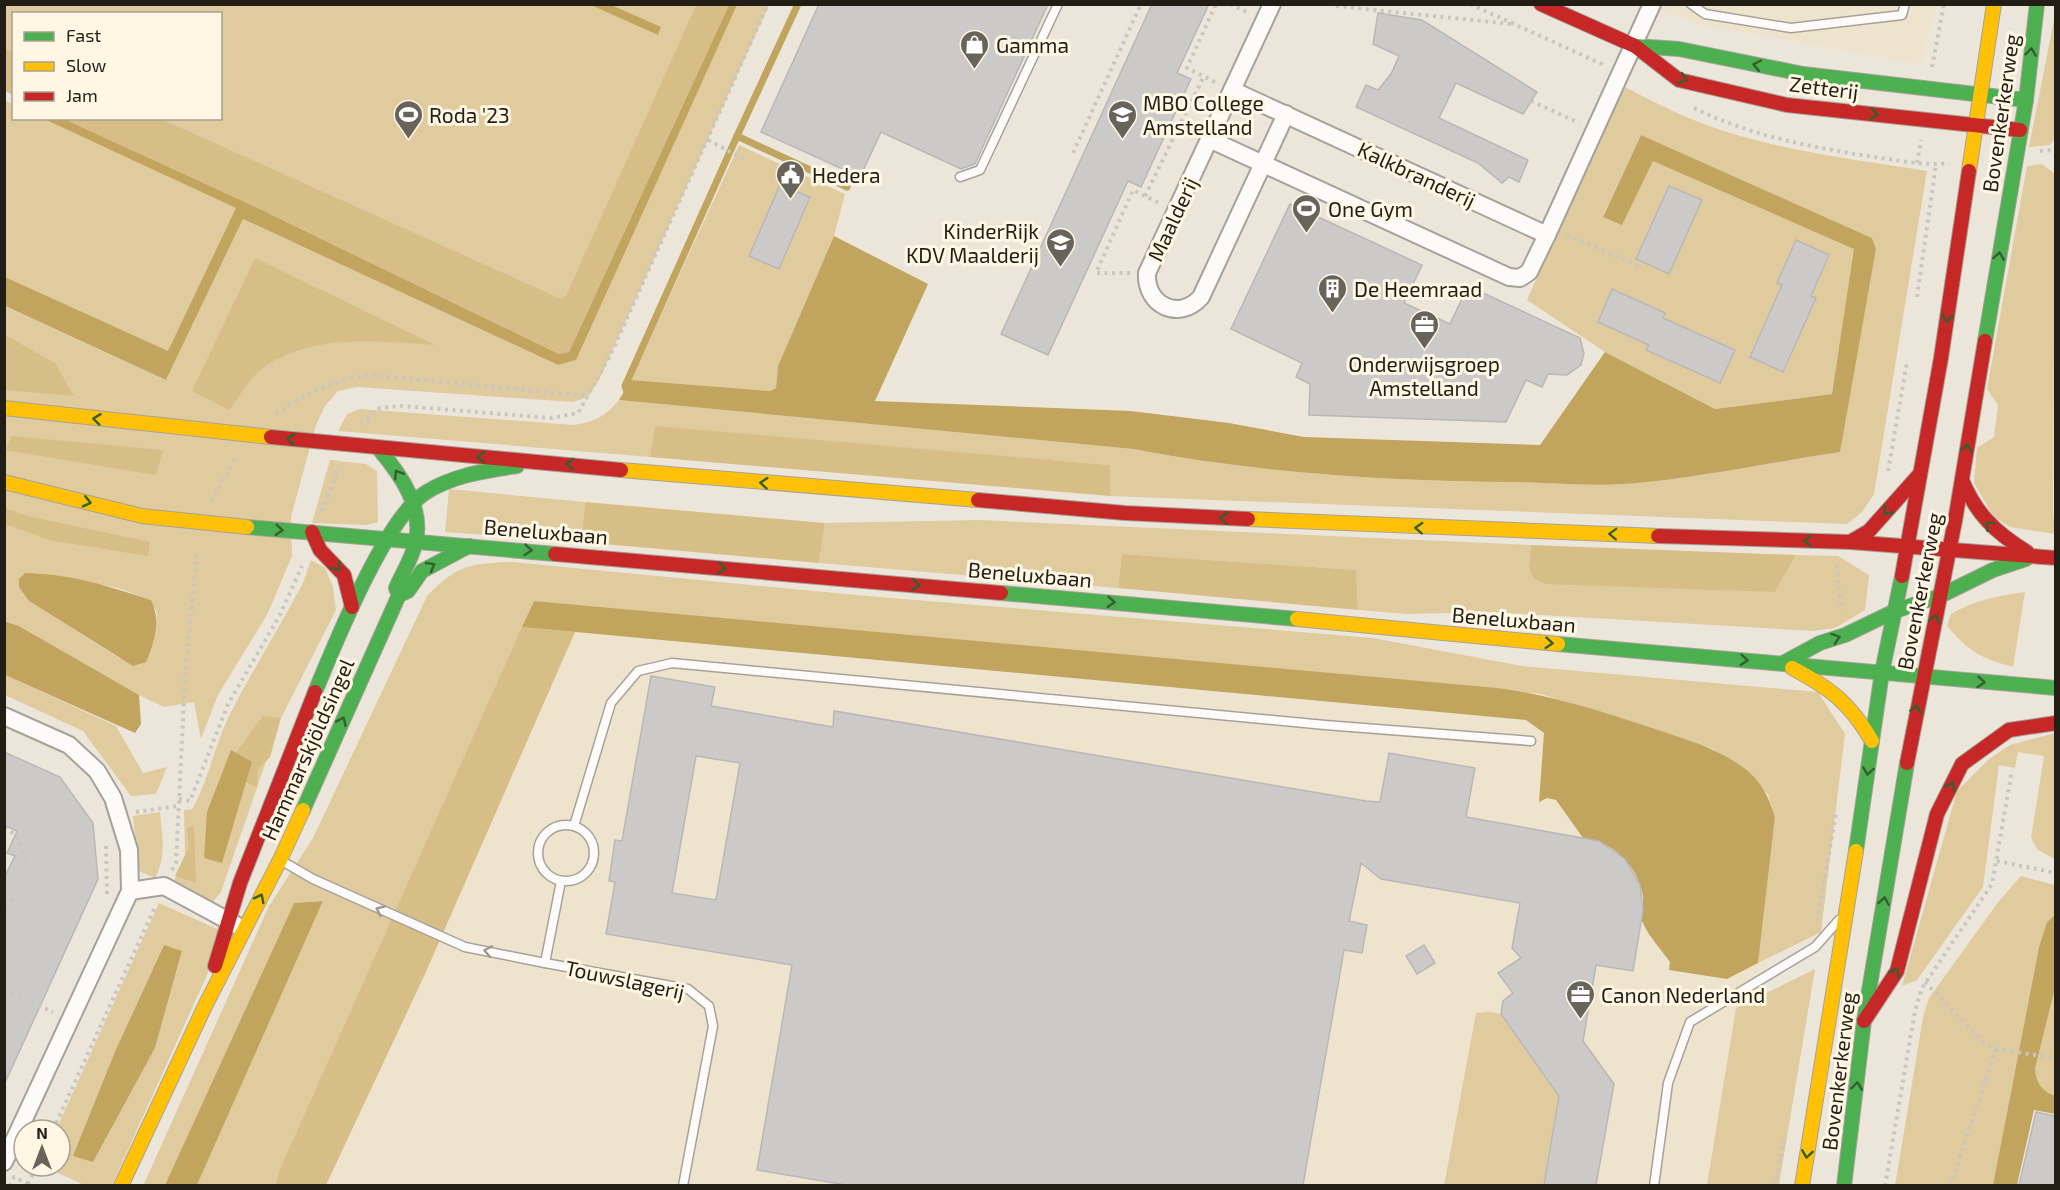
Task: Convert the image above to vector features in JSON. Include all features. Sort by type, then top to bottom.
[{"type":"main road","name":"Zetterij","points":[[1541,4],[1635,46],[1678,80],[1787,105],[2020,130]]},
{"type":"main road","name":"Bovenkerkerweg","points":[[1802,1185],[1848,910],[1882,672],[1909,545],[1942,347],[1994,4]]},
{"type":"main road","name":"Bovenkerkerweg","points":[[1844,1185],[1864,1021],[1923,676],[1962,480],[2026,100],[2037,4]]},
{"type":"main road","name":"Zetterij","points":[[1635,46],[1679,49],[1803,74],[2026,100]]},
{"type":"main road","points":[[4,408],[379,449],[822,489],[1125,513],[1429,528],[1909,545],[2055,558]]},
{"type":"main road","name":"Hammarskjöldsingel","points":[[121,1185],[205,1006],[279,860],[399,595],[396,588],[416,542],[413,502],[398,471],[379,449]]},
{"type":"main road","name":"Hammarskjöldsingel","points":[[205,1006],[226,919],[304,714],[352,607],[398,519],[413,502],[431,489],[458,477],[539,462]]},
{"type":"main road","points":[[1843,542],[1869,531],[1919,476]]},
{"type":"main road","points":[[1962,480],[1971,504],[1989,528],[2032,556]]},
{"type":"main road","name":"Beneluxbaan","points":[[4,482],[142,516],[2055,688]]},
{"type":"main road","points":[[312,532],[320,550],[338,565],[344,576],[352,607]]},
{"type":"main road","points":[[399,595],[408,591],[422,571],[458,554],[470,545]]},
{"type":"main road","points":[[1783,663],[1820,643],[1845,635],[1895,611],[1940,596],[1993,570],[2032,556]]},
{"type":"main road","points":[[1783,663],[1842,696],[1855,712],[1872,741]]},
{"type":"main road","points":[[1864,1021],[1897,971],[1937,814],[1962,765],[2009,730],[2055,723]]},
{"type":"street","name":"Maalderij","points":[[1272,4],[1148,273],[1148,289],[1162,306],[1179,310],[1195,304],[1201,297],[1286,114]]},
{"type":"street","points":[[1209,139],[1509,277],[1520,278],[1529,272],[1623,73],[1652,4]]},
{"type":"street","name":"Kalkbranderij","points":[[1232,90],[1548,231]]},
{"type":"street","points":[[4,716],[69,745],[97,771],[113,798],[116,814],[129,850],[130,891],[4,1162]]},
{"type":"street","points":[[130,891],[165,886],[244,929]]},
{"type":"lane","points":[[960,177],[980,170],[1058,4]]},
{"type":"lane","points":[[1691,4],[1705,14],[1791,28],[1902,15],[1905,4]]},
{"type":"lane","points":[[574,826],[611,704],[638,671],[672,663],[1325,725],[1531,741]]},
{"type":"lane","points":[[562,825],[574,826],[582,830],[592,841],[594,853],[592,863],[580,877],[561,881],[543,870],[539,862],[539,844],[549,830],[562,825]]},
{"type":"lane","points":[[279,860],[313,879],[465,947],[545,963]]},
{"type":"lane","name":"Touwslagerij","points":[[561,881],[545,963],[688,989],[709,1006],[713,1026],[683,1185]]},
{"type":"lane","points":[[1654,1185],[1668,1083],[1690,1022],[1814,948],[1848,910]]},
{"type":"path","points":[[271,418],[296,400],[344,378],[371,375],[586,396],[611,354],[768,4]]},
{"type":"path","points":[[1073,153],[1141,4]]},
{"type":"path","points":[[1216,4],[1187,68],[1232,90]]},
{"type":"path","points":[[1470,4],[1623,73]]},
{"type":"path","points":[[1938,27],[1944,4]]},
{"type":"path","points":[[1336,6],[1515,25]]},
{"type":"path","points":[[1145,196],[1204,76]]},
{"type":"path","points":[[1531,101],[1596,131]]},
{"type":"path","points":[[1692,108],[1784,141],[1867,156],[1936,164],[1970,161]]},
{"type":"path","points":[[708,140],[744,159]]},
{"type":"path","points":[[2015,156],[2055,150]]},
{"type":"path","points":[[1917,297],[1936,164]]},
{"type":"path","points":[[1148,273],[1096,273],[1133,190],[1176,212]]},
{"type":"path","points":[[1548,231],[1641,267]]},
{"type":"path","points":[[1884,479],[1889,470],[1907,362]]},
{"type":"path","points":[[208,507],[221,479],[239,453]]},
{"type":"path","points":[[1843,542],[1845,635]]},
{"type":"path","points":[[59,1118],[176,863],[185,677],[197,553]]},
{"type":"path","points":[[1885,1185],[1915,1011],[1925,982],[1988,892],[1997,861],[2002,815],[2012,770]]},
{"type":"path","points":[[1814,948],[1838,803]]},
{"type":"path","points":[[116,814],[177,806]]},
{"type":"path","points":[[4,828],[13,832],[23,845],[25,863]]},
{"type":"path","points":[[106,837],[107,896]]},
{"type":"path","points":[[1997,861],[2055,873]]},
{"type":"path","points":[[4,915],[12,898]]},
{"type":"path","points":[[1925,982],[1983,1042],[1996,1049],[2055,1058]]},
{"type":"path","points":[[4,990],[70,1019]]},
{"type":"path","points":[[46,1021],[56,1000]]},
{"type":"path","points":[[1950,1185],[1996,1049]]},
{"type":"path","points":[[1775,1185],[1787,1128]]},
{"type":"path","points":[[8,1185],[14,1177],[30,1185]]},
{"type":"shaded area","name":"Roda '23","points":[[5,5],[696,5],[561,311],[137,120],[222,120],[222,12],[12,12],[12,62],[5,59]]},
{"type":"shaded area","points":[[591,5],[611,5],[661,27],[658,35]]},
{"type":"shaded area","points":[[696,5],[729,5],[569,352],[559,354],[245,202],[66,120],[163,120],[561,299],[566,296]]},
{"type":"shaded area","points":[[729,5],[737,5],[576,360],[558,365],[243,219],[166,380],[5,306],[5,277],[168,351],[236,208],[46,120],[66,120],[245,202],[559,354],[569,352]]},
{"type":"shaded area","points":[[737,5],[769,5],[599,380],[588,397],[573,402],[357,387],[338,391],[325,406],[316,425],[291,517],[292,556],[268,613],[218,695],[201,739],[194,702],[164,707],[19,626],[5,621],[4,306],[166,380],[243,219],[558,365],[575,360]],"holes":[[[39,573],[118,588],[151,600],[157,613],[153,645],[119,658],[29,601]]]},
{"type":"shaded area","points":[[1652,5],[1937,5],[1921,64],[1697,24]]},
{"type":"shaded area","points":[[2055,15],[2055,138],[2050,145],[2029,147]]},
{"type":"shaded area","points":[[4,48],[12,52],[12,94],[5,91]]},
{"type":"shaded area","points":[[1623,86],[1711,127],[1774,145],[1927,171],[1874,494],[1862,512],[1847,524],[1110,496],[1110,465],[655,427],[650,457],[338,431],[347,414],[360,409],[573,425],[599,418],[619,400],[1133,449],[1275,470],[1418,480],[1591,485],[1688,477],[1839,452],[1876,249],[1872,238],[1641,135],[1603,216],[1653,160],[1855,249],[1832,394],[1715,409],[1605,352],[1527,300]]},
{"type":"shaded area","points":[[4,100],[12,104],[12,120],[46,120],[237,207],[169,352],[5,277]]},
{"type":"shaded area","points":[[1641,135],[1872,238],[1876,249],[1840,452],[1688,477],[1622,484],[1418,480],[1275,470],[1133,449],[619,400],[631,380],[770,391],[776,388],[778,366],[834,236],[928,284],[875,401],[1131,411],[1229,423],[1304,437],[1540,445],[1605,352],[1715,409],[1832,394],[1854,249],[1653,161],[1622,225],[1603,217]]},
{"type":"shaded area","points":[[739,145],[845,194],[834,236],[778,366],[776,388],[770,391],[631,380]]},
{"type":"shaded area","points":[[2042,164],[2055,174],[2053,511],[2055,534],[2010,527],[1994,517],[1974,483],[1977,448],[1994,437],[1998,405],[1987,389],[2027,166]]},
{"type":"shaded area","points":[[255,258],[435,345],[369,341],[325,344],[304,349],[284,356],[259,371],[229,410],[192,391]]},
{"type":"shaded area","points":[[5,335],[55,363],[74,396],[5,390]]},
{"type":"shaded area","points":[[655,426],[1110,465],[1110,496],[650,457]]},
{"type":"shaded area","points":[[11,436],[163,450],[156,475],[6,450]]},
{"type":"shaded area","points":[[330,460],[366,464],[377,471],[378,522],[367,525],[312,523]]},
{"type":"shaded area","points":[[449,489],[585,502],[581,542],[445,532]]},
{"type":"shaded area","points":[[585,502],[825,523],[819,563],[581,542]]},
{"type":"shaded area","points":[[5,508],[27,516],[150,542],[148,556],[49,540],[5,524]]},
{"type":"shaded area","points":[[980,520],[1531,545],[1529,565],[1775,592],[1796,555],[1838,556],[1869,575],[1865,610],[1835,628],[1812,631],[1490,612],[1407,614],[1358,610],[1356,570],[1122,554],[1118,588],[819,563],[825,523]]},
{"type":"shaded area","points":[[1531,545],[1796,555],[1775,592],[1545,584],[1533,578],[1529,566]]},
{"type":"shaded area","points":[[1122,554],[1356,570],[1358,610],[1118,588]]},
{"type":"shaded area","points":[[311,560],[325,568],[333,587],[336,610],[281,718],[221,892],[213,902],[172,885],[185,857],[184,810],[192,809],[198,798],[229,716],[303,583]]},
{"type":"shaded area","points":[[512,562],[856,595],[1373,638],[1522,666],[1818,692],[1845,734],[1821,932],[1758,963],[1775,817],[1768,794],[1714,749],[1541,694],[534,601],[279,1171],[275,1185],[197,1185],[323,901],[294,903],[165,1185],[143,1186],[269,906],[313,838],[427,596],[448,577],[465,568]]},
{"type":"shaded area","points":[[25,573],[73,578],[151,600],[156,615],[156,631],[146,662],[133,666],[29,601],[19,587],[19,579]]},
{"type":"shaded area","points":[[523,585],[1814,695],[1727,1185],[256,1186]]},
{"type":"shaded area","points":[[2025,592],[2013,667],[1976,653],[1947,626],[1951,614],[1968,605]]},
{"type":"shaded area","points":[[534,601],[1497,688],[1556,699],[1594,710],[1711,749],[1744,768],[1764,790],[1775,817],[1758,963],[1727,979],[1669,970],[1670,962],[1648,933],[1642,920],[1643,896],[1630,865],[1604,844],[1583,838],[1556,800],[1547,798],[1539,802],[1544,733],[1526,720],[522,627]]},
{"type":"shaded area","points":[[4,621],[19,626],[139,695],[141,724],[135,733],[5,675]]},
{"type":"shaded area","points":[[522,627],[575,632],[425,974],[326,1185],[275,1186],[279,1171]]},
{"type":"shaded area","points":[[5,675],[116,726],[143,773],[167,767],[156,794],[131,796],[83,731],[5,695]]},
{"type":"shaded area","points":[[263,716],[281,718],[270,757],[258,769],[257,787],[246,782],[252,762],[236,753]]},
{"type":"shaded area","points":[[2055,733],[2055,859],[2038,850],[2031,838],[2044,756],[2018,752],[2015,768],[1999,765],[1983,887],[1917,980],[1902,986],[1957,791],[1989,759],[2010,745]]},
{"type":"shaded area","points":[[231,750],[252,762],[222,863],[204,858],[207,812]]},
{"type":"shaded area","points":[[160,812],[162,854],[155,878],[139,871],[133,816]]},
{"type":"shaded area","points":[[194,826],[196,883],[175,876],[189,847],[187,828]]},
{"type":"shaded area","points":[[2021,876],[2055,885],[2055,915],[2047,922],[2039,947],[1993,1185],[1895,1186],[1923,1017],[1929,998],[1999,901]]},
{"type":"shaded area","points":[[323,901],[197,1185],[165,1185],[294,903]]},
{"type":"shaded area","points":[[159,903],[226,933],[112,1185],[84,1185],[69,1178],[72,1178],[72,1118],[61,1118]],"holes":[[[164,945],[182,952],[155,1048],[93,1162],[117,1047]]]},
{"type":"shaded area","points":[[2055,915],[2055,988],[2035,1069],[2041,1086],[2055,1096],[2055,1114],[2034,1110],[2017,1185],[1993,1185],[2039,947],[2047,922]]},
{"type":"shaded area","points":[[164,945],[182,951],[155,1048],[93,1162],[73,1156],[117,1047]]},
{"type":"shaded area","points":[[1815,969],[1779,1185],[1707,1185],[1736,1008]]},
{"type":"shaded area","points":[[2055,988],[2055,1096],[2040,1086],[2035,1069]]},
{"type":"shaded area","points":[[1476,1013],[1501,1014],[1560,1098],[1545,1185],[1444,1186]]},
{"type":"building","points":[[819,4],[1048,4],[975,164],[961,169],[881,132],[860,177],[761,132]]},
{"type":"building","points":[[1152,4],[1209,4],[1177,73],[1191,79],[1141,187],[1128,181],[1048,355],[1001,334]]},
{"type":"building","points":[[1378,13],[1422,20],[1537,92],[1523,114],[1456,83],[1439,118],[1528,160],[1519,182],[1509,177],[1502,183],[1478,163],[1356,107],[1366,85],[1378,90],[1391,74],[1399,56],[1373,44]]},
{"type":"building","points":[[780,185],[810,197],[779,269],[749,256]]},
{"type":"building","points":[[1669,186],[1702,200],[1669,274],[1636,259]]},
{"type":"building","name":"De Heemraad","points":[[1290,204],[1422,265],[1404,303],[1450,324],[1468,286],[1580,338],[1584,353],[1581,365],[1567,375],[1548,374],[1542,387],[1526,380],[1506,422],[1309,415],[1310,384],[1296,377],[1302,363],[1231,329]]},
{"type":"building","points":[[1796,240],[1829,255],[1811,296],[1816,298],[1783,372],[1750,357],[1782,285],[1777,283]]},
{"type":"building","points":[[1612,289],[1665,313],[1663,318],[1735,350],[1720,383],[1646,350],[1649,345],[1598,322]]},
{"type":"building","points":[[651,676],[715,687],[711,706],[833,727],[834,711],[1366,801],[1380,802],[1389,753],[1475,768],[1466,817],[1599,841],[1625,859],[1640,885],[1643,910],[1633,971],[1596,965],[1583,1041],[1614,1084],[1596,1185],[1544,1185],[1559,1096],[1501,1014],[1503,1001],[1513,993],[1498,973],[1521,958],[1512,948],[1520,903],[1381,879],[1361,863],[1349,921],[1367,925],[1362,953],[1344,950],[1303,1185],[846,1185],[757,1170],[792,965],[606,934],[615,882],[609,881],[615,840],[622,841]],"holes":[[[696,756],[740,763],[716,900],[672,893]]]},
{"type":"building","points":[[4,752],[60,777],[93,823],[98,879],[4,1085],[4,878],[15,856],[7,853],[17,831],[4,825]]},
{"type":"building","points":[[1424,945],[1435,963],[1417,974],[1406,956]]},
{"type":"building","points":[[2036,1112],[2055,1116],[2055,1185],[2019,1185]]},
{"type":"waterway","points":[[798,4],[737,136],[847,187]]},
{"type":"waterway","points":[[627,392],[625,386],[737,136]]},
{"type":"traffic: fast","points":[[1985,341],[2026,100],[2037,4]]},
{"type":"traffic: fast","points":[[1635,46],[1679,49],[1803,74],[2026,100]]},
{"type":"traffic: fast","points":[[303,810],[399,595],[396,588],[415,545],[417,518],[414,506],[403,481],[379,449]]},
{"type":"traffic: fast","points":[[315,692],[362,584],[394,528],[410,507],[425,493],[447,482],[469,475],[517,466]]},
{"type":"traffic: fast","points":[[247,527],[555,554]]},
{"type":"traffic: fast","points":[[399,595],[408,591],[422,571],[469,546]]},
{"type":"traffic: fast","points":[[1783,663],[1820,643],[1845,635],[1895,611],[1940,596],[1993,570],[2026,559]]},
{"type":"traffic: fast","points":[[1856,851],[1882,672],[1902,576]]},
{"type":"traffic: fast","points":[[1001,593],[1297,619]]},
{"type":"traffic: fast","points":[[1558,644],[2056,688]]},
{"type":"traffic: fast","points":[[1844,1186],[1864,1021],[1907,763]]},
{"type":"traffic: slow","points":[[1969,171],[1994,4]]},
{"type":"traffic: slow","points":[[4,408],[271,437]]},
{"type":"traffic: slow","points":[[621,470],[978,500]]},
{"type":"traffic: slow","points":[[4,482],[142,516],[247,527]]},
{"type":"traffic: slow","points":[[1248,519],[1658,536]]},
{"type":"traffic: slow","points":[[1297,619],[1558,644]]},
{"type":"traffic: slow","points":[[1792,668],[1817,682],[1847,706],[1872,741]]},
{"type":"traffic: slow","points":[[121,1186],[205,1006],[303,810]]},
{"type":"traffic: slow","points":[[1802,1186],[1856,851]]},
{"type":"traffic: jam","points":[[1541,4],[1635,46],[1679,80],[1787,105],[2020,130]]},
{"type":"traffic: jam","points":[[1902,576],[1941,358],[1969,171]]},
{"type":"traffic: jam","points":[[1907,763],[1955,521],[1985,341]]},
{"type":"traffic: jam","points":[[271,437],[621,470]]},
{"type":"traffic: jam","points":[[1850,542],[1869,531],[1919,475]]},
{"type":"traffic: jam","points":[[1962,480],[1974,503],[1988,522],[2027,552]]},
{"type":"traffic: jam","points":[[978,500],[1125,513],[1248,519]]},
{"type":"traffic: jam","points":[[312,532],[320,550],[344,575],[352,607]]},
{"type":"traffic: jam","points":[[1658,536],[1850,542],[2056,558]]},
{"type":"traffic: jam","points":[[555,554],[1001,593]]},
{"type":"traffic: jam","points":[[215,966],[240,883],[315,692]]},
{"type":"traffic: jam","points":[[1864,1021],[1897,971],[1937,814],[1962,764],[2009,730],[2056,723]]},
{"type":"place","name":"Gamma","points":[[975,70]]},
{"type":"place","name":"Roda '23","points":[[408,140]]},
{"type":"place","name":"MBO College Amstelland","points":[[1122,140]]},
{"type":"place","name":"Hedera","points":[[791,200]]},
{"type":"place","name":"One Gym","points":[[1307,234]]},
{"type":"place","name":"KinderRijk KDV Maalderij","points":[[1060,268]]},
{"type":"place","name":"De Heemraad","points":[[1333,314]]},
{"type":"place","name":"Onderwijsgroep Amstelland","points":[[1424,350]]},
{"type":"place","name":"Canon Nederland","points":[[1580,1020]]}]
